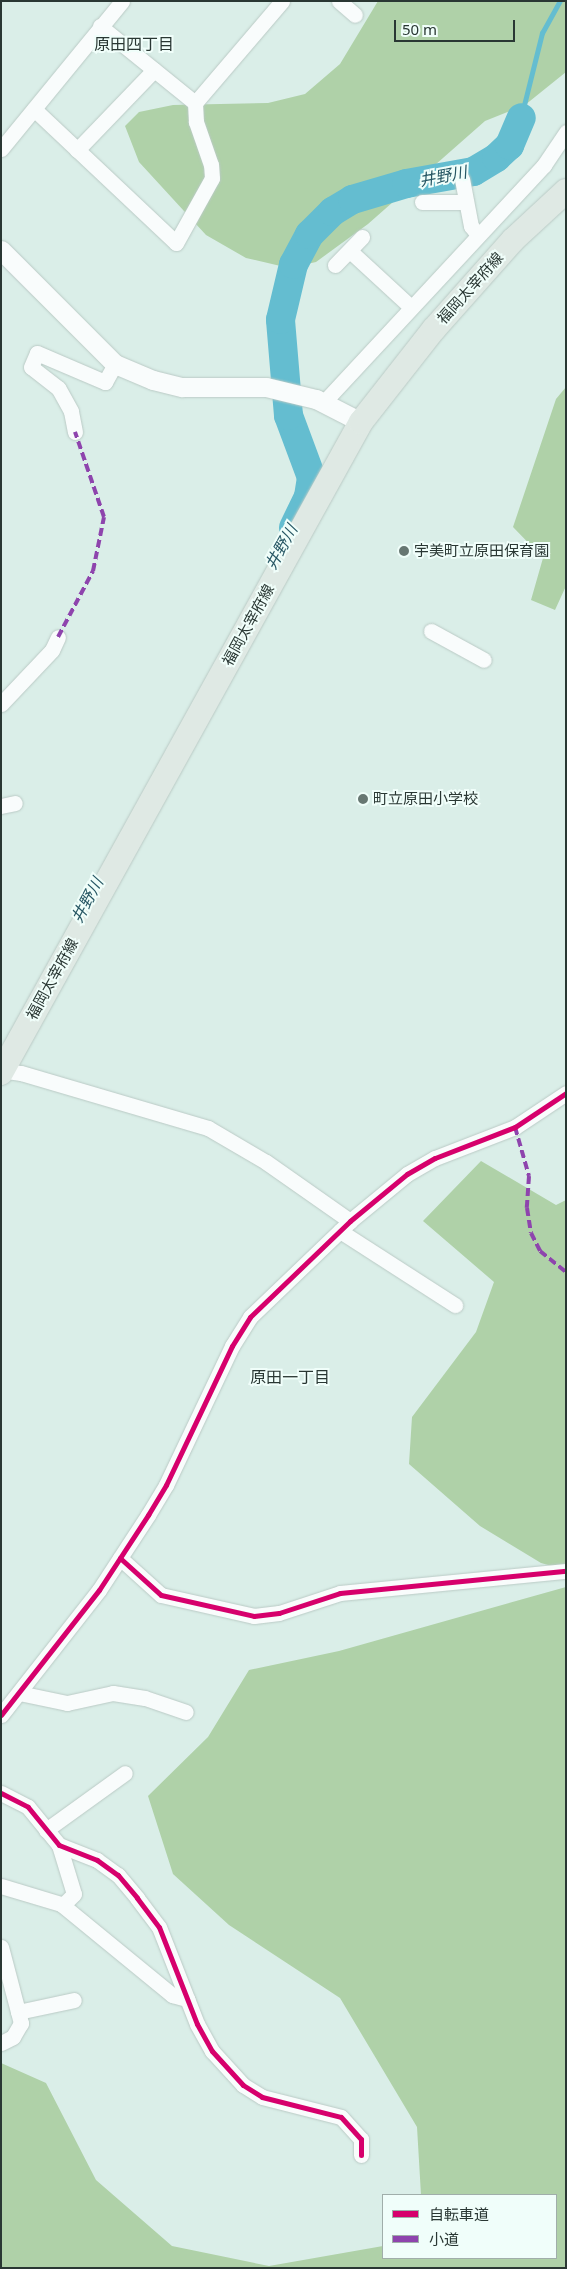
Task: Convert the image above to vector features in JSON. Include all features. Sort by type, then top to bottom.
[{"type":"main road","name":"福岡太宰府線","points":[[2,1071],[361,422],[434,329],[513,240],[566,191]]},
{"type":"street","points":[[1,149],[122,1]]},
{"type":"street","points":[[34,109],[176,243],[212,178],[211,165],[196,122],[195,103],[282,1]]},
{"type":"street","points":[[339,1],[355,15]]},
{"type":"street","points":[[100,26],[195,103]]},
{"type":"street","points":[[77,150],[154,70]]},
{"type":"street","points":[[323,403],[544,165],[566,132]]},
{"type":"street","points":[[462,179],[470,226],[478,235]]},
{"type":"street","points":[[422,202],[466,202]]},
{"type":"street","points":[[336,265],[362,237]]},
{"type":"street","points":[[1,250],[115,364],[153,380],[182,387],[266,387],[323,403],[361,422]]},
{"type":"street","points":[[350,251],[411,307]]},
{"type":"street","points":[[75,432],[71,411],[58,388],[31,368],[38,353],[106,382],[115,364]]},
{"type":"street","points":[[431,631],[484,660]]},
{"type":"street","points":[[1,704],[52,650],[58,637]]},
{"type":"street","points":[[2,1071],[208,1128],[266,1162],[345,1226],[455,1305]]},
{"type":"street","points":[[1,1715],[120,1558],[166,1485],[195,1419],[250,1317],[345,1226],[407,1174],[435,1158],[515,1127],[566,1093]]},
{"type":"street","points":[[120,1558],[161,1595],[254,1616],[287,1611],[340,1594],[566,1571]]},
{"type":"street","points":[[19,1693],[67,1703],[113,1693],[145,1698],[186,1712]]},
{"type":"street","points":[[46,1830],[125,1773]]},
{"type":"street","points":[[1,1794],[28,1808],[59,1845],[74,1894],[63,1905]]},
{"type":"street","points":[[59,1845],[97,1860],[128,1886],[159,1928],[187,1999],[212,2050],[243,2086],[262,2098],[341,2117],[361,2139],[361,2155]]},
{"type":"street","points":[[1,1886],[63,1905],[172,1996],[187,1999]]},
{"type":"street","points":[[1,1946],[21,2023],[13,2037],[1,2043]]},
{"type":"street","points":[[18,2012],[74,2000]]},
{"type":"green space","points":[[378,1],[566,1],[566,72],[525,105],[485,121],[368,224],[316,262],[289,268],[246,258],[206,235],[139,162],[125,126],[139,112],[173,105],[268,103],[305,94],[340,64]]},
{"type":"green space","points":[[566,387],[566,586],[555,610],[531,600],[543,558],[513,527],[556,399]]},
{"type":"green space","points":[[481,1161],[556,1205],[566,1200],[566,1570],[541,1563],[480,1526],[409,1464],[412,1417],[476,1332],[494,1282],[423,1221]]},
{"type":"green space","points":[[566,1587],[566,2268],[1,2268],[1,2063],[46,2083],[96,2180],[172,2246],[269,2266],[382,2246],[382,2259],[557,2259],[557,2194],[421,2194],[417,2127],[340,1998],[229,1925],[173,1874],[148,1796],[208,1737],[249,1670],[339,1651]]},
{"type":"waterway","points":[[521,117],[542,33],[560,1]]},
{"type":"waterway","name":"井野川","points":[[293,527],[308,496],[311,477],[288,415],[280,319],[293,264],[309,234],[332,211],[352,199],[406,183],[473,171],[496,157],[509,145],[521,117]]},
{"type":"marked path","points":[[58,637],[93,571],[104,517],[75,432]]},
{"type":"marked path","points":[[515,1127],[529,1176],[527,1208],[531,1233],[540,1251],[566,1272]]},
{"type":"cycle path","points":[[1,1715],[99,1590],[148,1515],[166,1485],[232,1346],[250,1317],[350,1221],[407,1174],[435,1158],[515,1127],[566,1093]]},
{"type":"cycle path","points":[[120,1558],[161,1595],[254,1616],[279,1613],[340,1593],[566,1571]]},
{"type":"cycle path","points":[[1,1793],[28,1807],[59,1845],[97,1860],[118,1875],[159,1927],[197,2024],[212,2051],[243,2085],[262,2097],[341,2117],[361,2139],[361,2155]]},
{"type":"place","name":"宇美町立原田保育園","points":[[404,551]]},
{"type":"place","name":"町立原田小学校","points":[[363,799]]},
{"type":"district","name":"原田四丁目","points":[[134,44]]},
{"type":"district","name":"原田一丁目","points":[[290,1377]]}]
